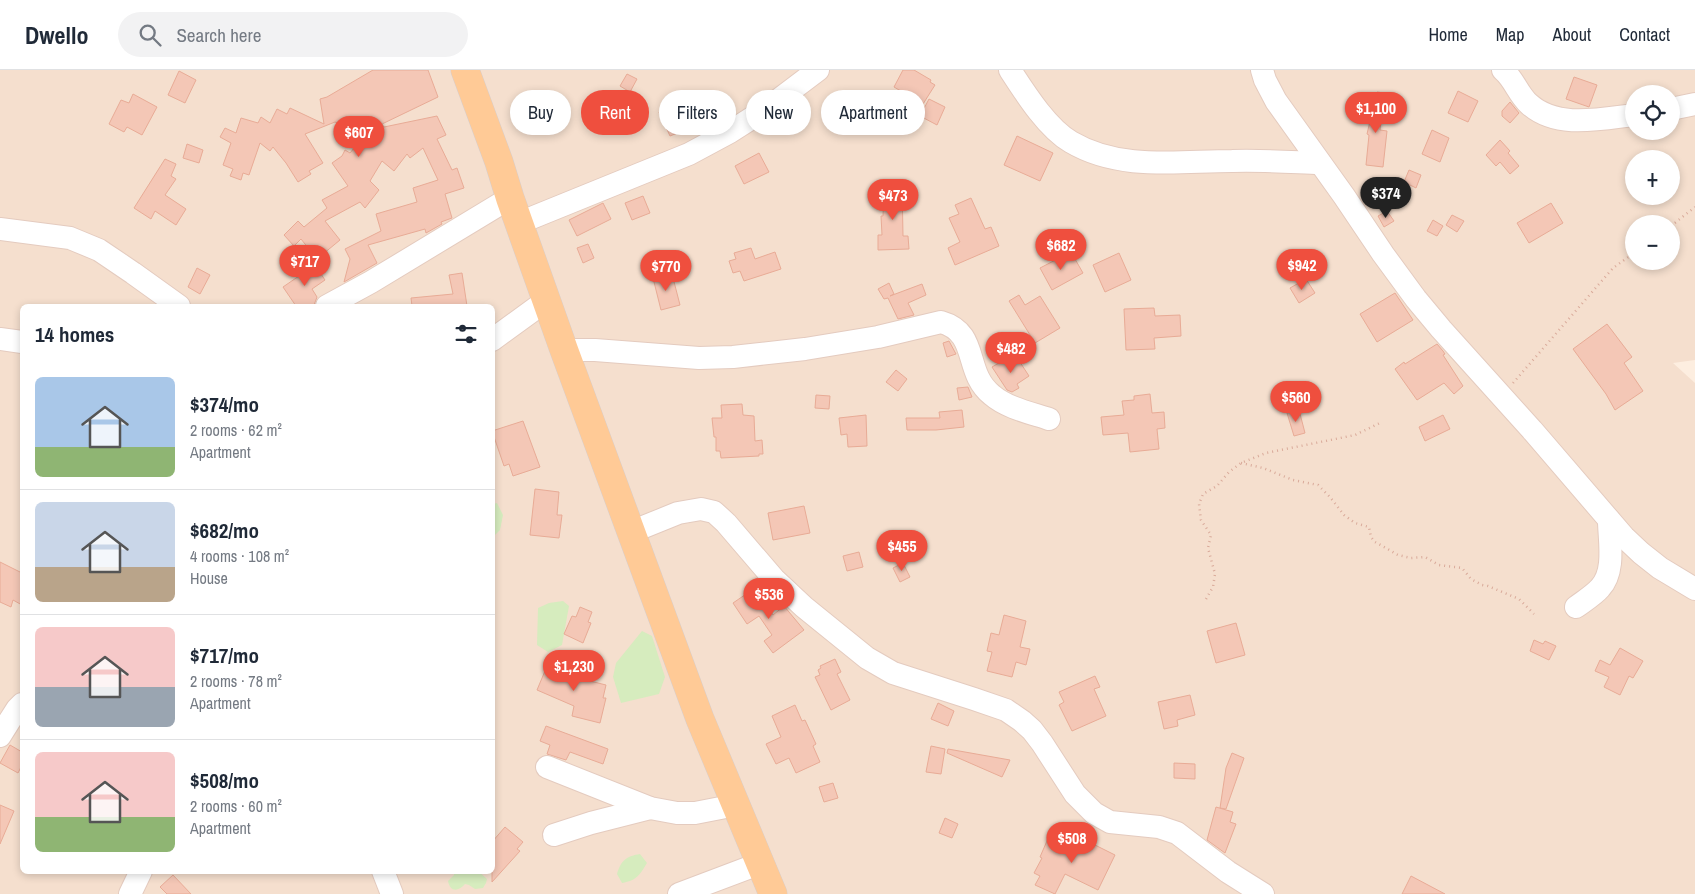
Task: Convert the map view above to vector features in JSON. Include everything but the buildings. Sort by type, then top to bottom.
[{"type":"main road","points":[[465,70],[630,532],[700,719],[773,894]]},
{"type":"street","points":[[331,304],[515,211],[689,154],[730,132],[769,107],[818,70]]},
{"type":"street","points":[[1010,70],[1039,111],[1062,135],[1091,152],[1111,158],[1157,163],[1248,160],[1320,162]]},
{"type":"street","points":[[1262,70],[1276,101],[1416,299],[1640,553],[1660,568],[1695,589]]},
{"type":"street","points":[[1503,70],[1527,102],[1538,111],[1554,117],[1586,119],[1625,116]]},
{"type":"street","points":[[1680,107],[1695,104]]},
{"type":"street","points":[[0,229],[70,238],[99,250],[176,304]]},
{"type":"street","points":[[495,338],[547,300]]},
{"type":"street","points":[[564,350],[595,350],[699,358],[733,357],[804,349],[878,337],[941,322],[959,330],[965,338],[980,383],[992,396],[1021,410],[1049,419]]},
{"type":"street","points":[[0,339],[20,342]]},
{"type":"street","points":[[630,532],[678,512],[700,508],[714,512],[774,579],[804,607],[867,658],[893,673],[1006,710],[1032,730],[1076,794],[1086,807],[1094,813],[1110,822],[1169,829],[1228,872],[1263,894]]},
{"type":"street","points":[[1576,607],[1600,588],[1606,579],[1610,562],[1609,520]]},
{"type":"street","points":[[0,736],[10,718],[20,706]]},
{"type":"street","points":[[547,767],[650,808],[677,813],[694,813],[736,805]]},
{"type":"street","points":[[554,835],[598,821],[650,808]]},
{"type":"street","points":[[679,894],[761,863]]},
{"type":"street","points":[[384,874],[392,894]]},
{"type":"path","points":[[1680,219],[1695,207]]},
{"type":"path","points":[[1502,396],[1613,268],[1625,259]]},
{"type":"path","points":[[1206,599],[1213,587],[1215,574],[1208,548],[1211,535],[1201,520],[1199,504],[1204,494],[1217,486],[1229,472],[1241,464],[1266,453],[1355,435],[1380,423]]},
{"type":"path","points":[[1241,464],[1263,468],[1293,480],[1318,485],[1344,515],[1355,523],[1369,527],[1371,537],[1375,542],[1398,554],[1411,558],[1425,557],[1439,565],[1462,568],[1471,579],[1482,585],[1519,599],[1534,614]]},
{"type":"shaded area","points":[[0,70],[1695,70],[1695,360],[1673,363],[1695,383],[1695,894],[0,894]]},
{"type":"green space","points":[[497,503],[503,515],[500,530],[495,535],[495,504]]},
{"type":"green space","points":[[563,601],[569,606],[562,645],[548,652],[537,645],[538,608],[549,603]]},
{"type":"green space","points":[[642,631],[652,636],[665,677],[659,694],[621,703],[613,677],[616,663]]},
{"type":"green space","points":[[640,854],[647,863],[640,874],[634,879],[622,883],[617,874],[620,865],[631,856]]},
{"type":"green space","points":[[481,874],[487,879],[483,888],[475,889],[465,884],[455,890],[452,889],[448,881],[454,875]]}]
